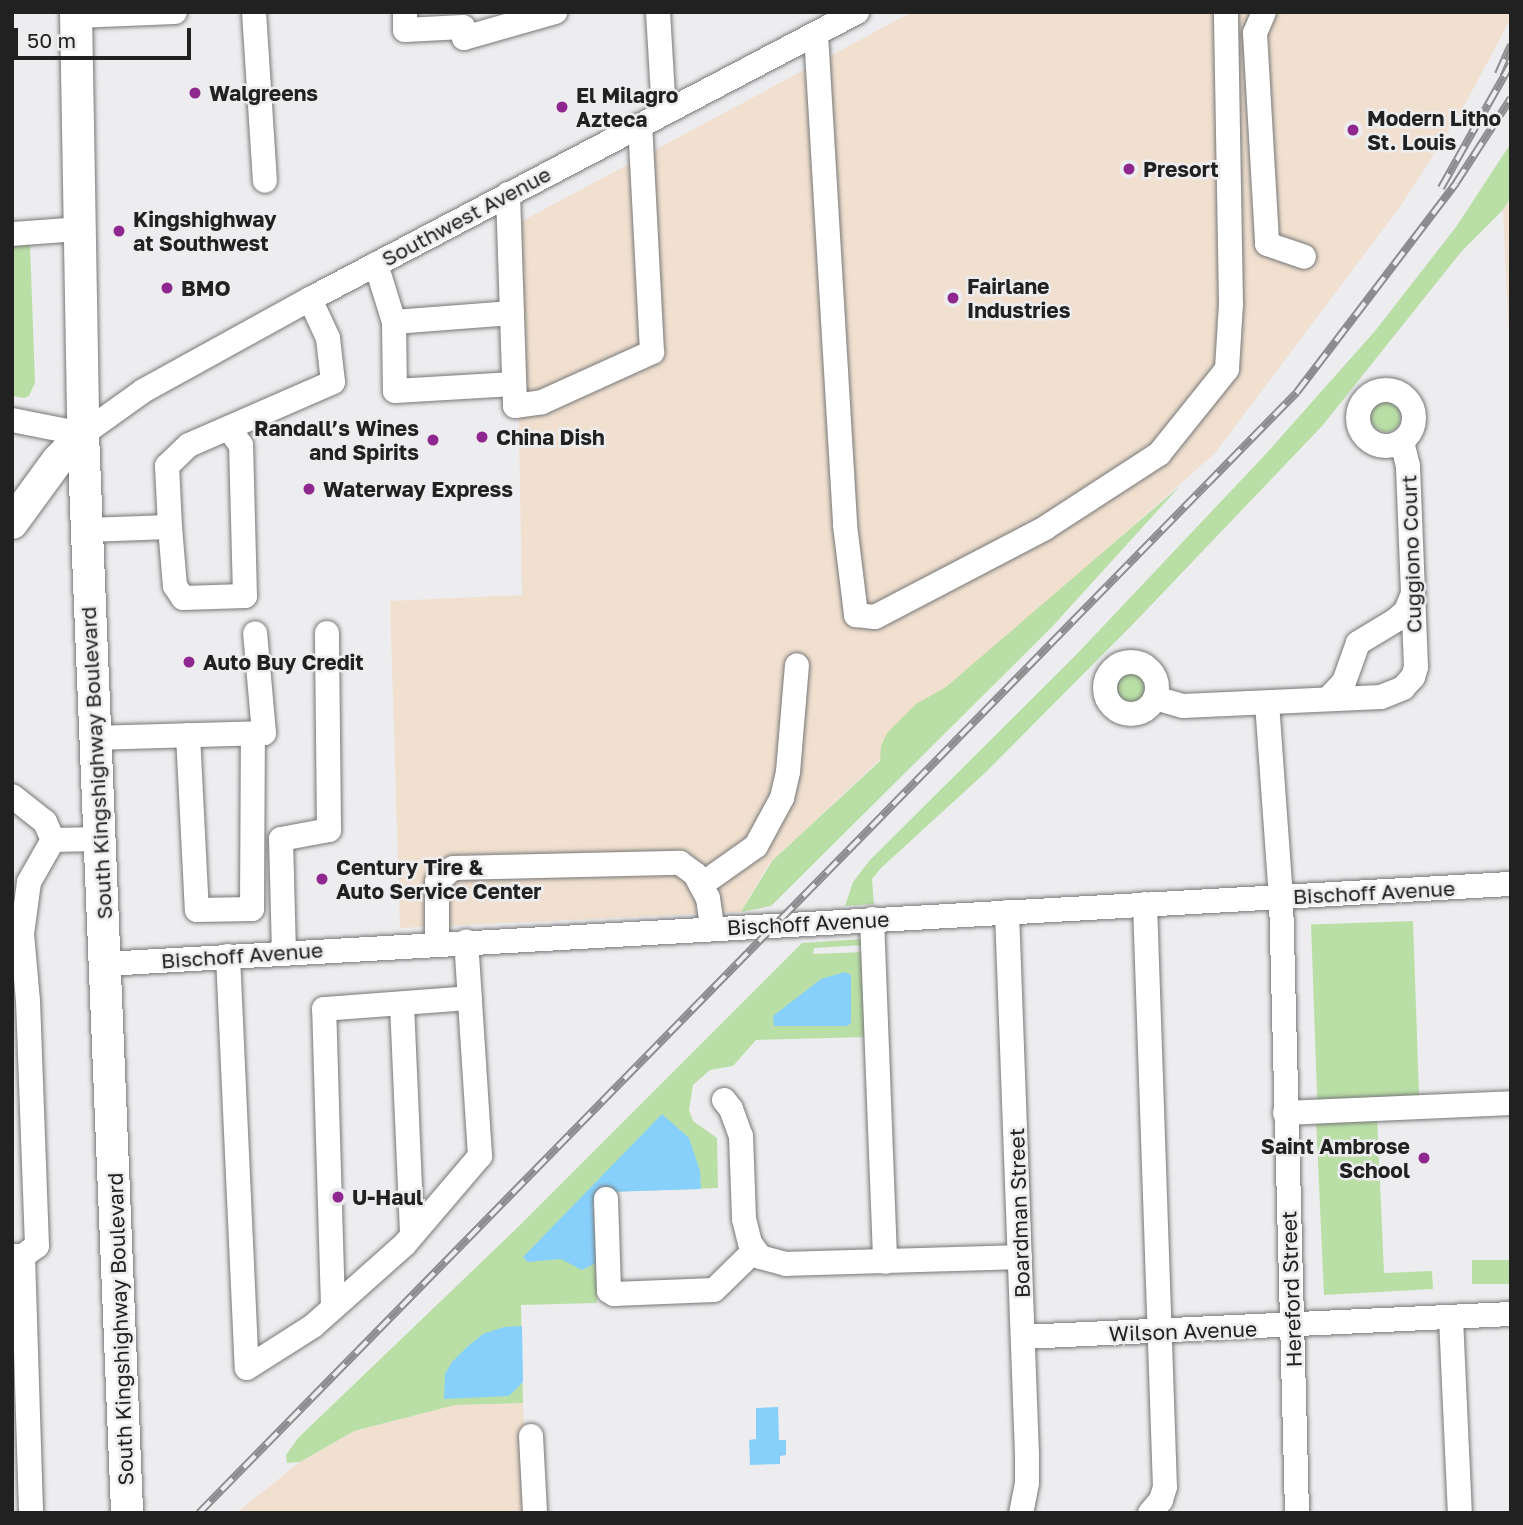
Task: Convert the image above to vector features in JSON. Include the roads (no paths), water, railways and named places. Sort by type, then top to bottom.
[{"type":"main road","name":"South Kingshighway Boulevard","points":[[76,14],[83,434],[127,1513]]},
{"type":"main road","points":[[12,523],[58,460],[83,434]]},
{"type":"street","points":[[76,14],[175,12]]},
{"type":"street","points":[[254,12],[265,181]]},
{"type":"street","points":[[405,12],[405,30],[457,26],[555,12]]},
{"type":"street","points":[[658,12],[664,112]]},
{"type":"street","name":"Southwest Avenue","points":[[83,434],[143,391],[310,299],[857,12]]},
{"type":"street","points":[[816,34],[845,525],[856,615],[875,617],[1045,528],[1159,454],[1227,369],[1231,304],[1226,12]]},
{"type":"street","points":[[1264,12],[1255,33],[1267,244],[1304,257]]},
{"type":"street","points":[[508,194],[515,406],[542,402],[652,352],[640,125]]},
{"type":"street","points":[[12,234],[80,229]]},
{"type":"street","points":[[376,264],[394,322],[395,391],[514,384]]},
{"type":"street","points":[[228,428],[241,445],[245,596],[183,598],[175,586],[167,466],[189,445],[333,382],[328,338],[310,299]]},
{"type":"street","points":[[394,322],[512,313]]},
{"type":"street","points":[[12,420],[83,434]]},
{"type":"street","name":"Cuggiono Court","points":[[1328,699],[1392,694],[1403,688],[1413,677],[1416,667],[1408,466],[1402,442]]},
{"type":"street","points":[[87,530],[170,527]]},
{"type":"street","points":[[1155,698],[1182,706],[1328,699],[1344,682],[1358,643],[1396,621],[1406,611],[1413,594]]},
{"type":"street","points":[[95,738],[264,733],[255,633]]},
{"type":"street","points":[[253,840],[281,839],[329,830],[327,633]]},
{"type":"street","points":[[701,885],[756,846],[778,807],[788,772],[797,665]]},
{"type":"street","name":"Hereford Street","points":[[1267,703],[1281,897],[1297,1513]]},
{"type":"street","points":[[188,735],[197,910],[252,909],[253,734]]},
{"type":"street","points":[[12,796],[45,822],[53,840]]},
{"type":"street","points":[[53,840],[100,839]]},
{"type":"street","points":[[281,839],[284,953]]},
{"type":"street","points":[[32,1513],[18,1256],[37,1246],[28,1001],[20,904],[53,840]]},
{"type":"street","points":[[438,943],[437,881],[453,868],[680,863],[695,874],[708,898],[712,928]]},
{"type":"street","name":"Bischoff Avenue","points":[[105,964],[466,941],[1511,884]]},
{"type":"street","points":[[1145,904],[1165,1487],[1161,1500],[1150,1513]]},
{"type":"street","name":"Boardman Street","points":[[1007,912],[1027,1483],[1021,1513]]},
{"type":"street","points":[[872,919],[885,1262]]},
{"type":"street","points":[[228,956],[247,1368],[313,1326],[412,1234],[480,1156],[466,941]]},
{"type":"street","points":[[333,1307],[324,1009],[470,998]]},
{"type":"street","points":[[402,1004],[412,1234]]},
{"type":"street","points":[[723,1100],[735,1116],[741,1136],[744,1219],[754,1251],[771,1262],[786,1265],[1020,1257]]},
{"type":"street","points":[[1285,1113],[1511,1103]]},
{"type":"street","points":[[606,1199],[609,1290],[614,1294],[714,1290],[754,1251]]},
{"type":"street","name":"Wilson Avenue","points":[[1023,1337],[1511,1314]]},
{"type":"street","points":[[1451,1318],[1460,1513]]},
{"type":"street","points":[[531,1436],[535,1513]]},
{"type":"water","points":[[845,972],[851,975],[851,1023],[847,1026],[774,1026],[773,1016],[821,979]]},
{"type":"water","points":[[662,1114],[689,1138],[700,1171],[701,1189],[608,1192],[596,1196],[593,1203],[596,1263],[582,1270],[561,1259],[528,1262],[523,1257]]},
{"type":"water","points":[[522,1326],[523,1382],[509,1396],[444,1399],[445,1374],[452,1362],[468,1346],[483,1334],[504,1327]]},
{"type":"water","points":[[778,1407],[779,1440],[786,1440],[786,1455],[780,1456],[780,1464],[750,1465],[749,1440],[756,1439],[756,1408]]},
{"type":"railway","points":[[1498,74],[1511,45]]},
{"type":"railway","points":[[1441,188],[1511,64]]},
{"type":"railway","points":[[199,1513],[1297,392],[1456,183],[1511,98]]},
{"type":"place","name":"Walgreens","points":[[195,93]]},
{"type":"place","name":"El Milagro Azteca","points":[[562,107]]},
{"type":"place","name":"Modern Litho St. Louis","points":[[1353,130]]},
{"type":"place","name":"Presort","points":[[1129,169]]},
{"type":"place","name":"Kingshighway at Southwest","points":[[119,231]]},
{"type":"place","name":"BMO","points":[[167,288]]},
{"type":"place","name":"Fairlane Industries","points":[[953,298]]},
{"type":"place","name":"China Dish","points":[[482,437]]},
{"type":"place","name":"Randall’s Wines and Spirits","points":[[433,440]]},
{"type":"place","name":"Waterway Express","points":[[309,489]]},
{"type":"place","name":"Auto Buy Credit","points":[[189,662]]},
{"type":"place","name":"Century Tire & Auto Service Center","points":[[322,879]]},
{"type":"place","name":"Saint Ambrose School","points":[[1424,1158]]},
{"type":"place","name":"U-Haul","points":[[338,1197]]}]
